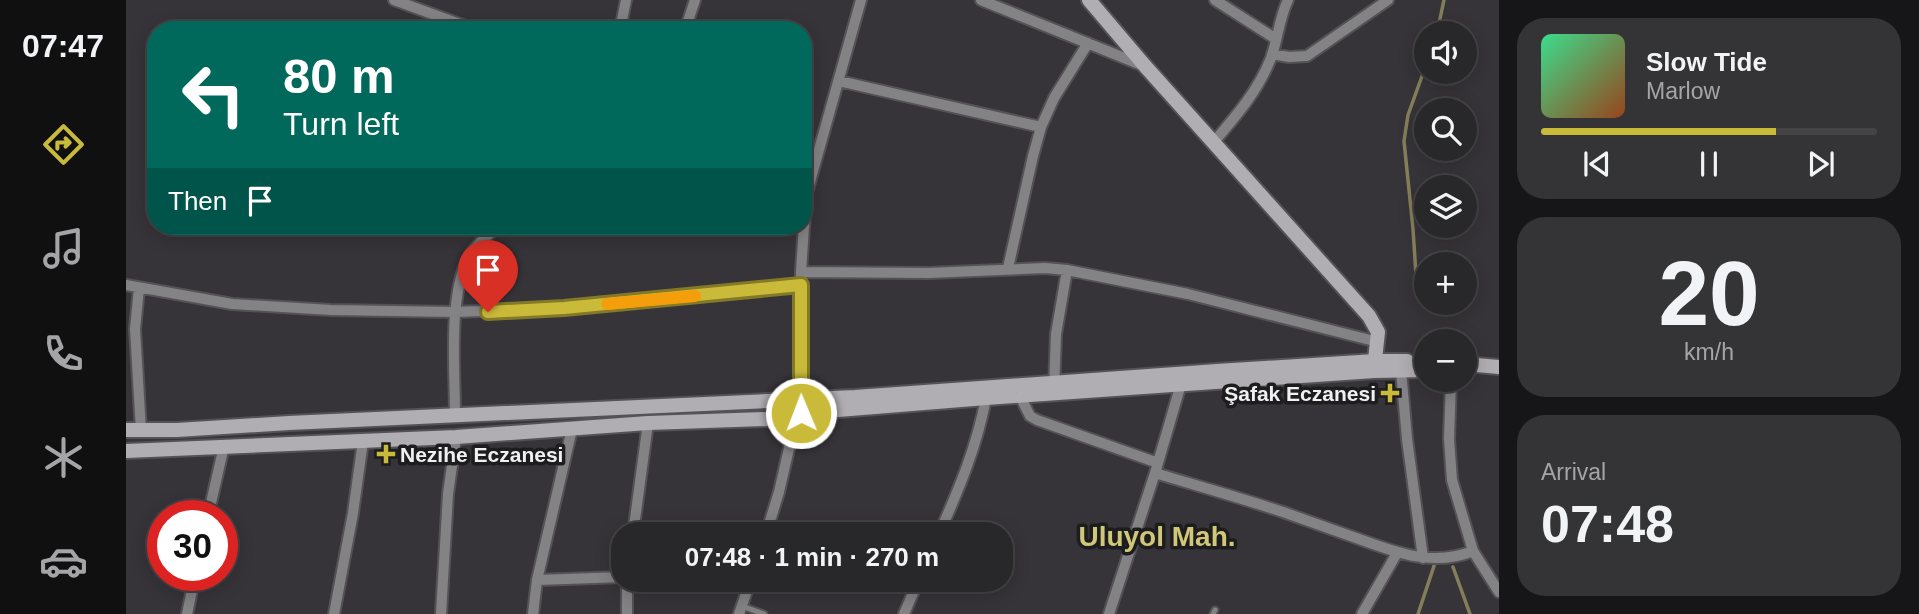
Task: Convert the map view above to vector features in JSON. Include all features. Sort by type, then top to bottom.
[{"type":"main road","points":[[1089,0],[1369,316],[1378,332],[1375,366]]},
{"type":"main road","points":[[126,451],[456,437],[1054,388],[1414,363]]},
{"type":"main road","points":[[1477,365],[1499,368]]},
{"type":"main road","points":[[134,430],[455,415],[799,410],[1020,396],[1054,388],[1181,384],[1375,366],[1414,370]]},
{"type":"main road","points":[[1477,369],[1499,368]]},
{"type":"street","points":[[394,0],[451,21]]},
{"type":"street","points":[[622,21],[626,0]]},
{"type":"street","points":[[688,21],[695,0]]},
{"type":"street","points":[[812,172],[861,0]]},
{"type":"street","points":[[981,0],[1145,66]]},
{"type":"street","points":[[1215,0],[1276,39]]},
{"type":"street","points":[[1213,143],[1245,106],[1263,77],[1288,0]]},
{"type":"street","points":[[1272,54],[1307,56],[1388,0]]},
{"type":"street","points":[[1008,268],[1032,156],[1041,127],[1054,98],[1088,43]]},
{"type":"street","points":[[839,81],[1041,127]]},
{"type":"street","points":[[455,415],[455,312],[468,258],[489,235]]},
{"type":"street","points":[[770,522],[799,410],[803,235]]},
{"type":"street","points":[[801,272],[928,273],[1008,268],[1067,270],[1188,294],[1378,342]]},
{"type":"street","points":[[1054,388],[1056,334],[1067,270]]},
{"type":"street","points":[[126,285],[232,304],[331,310],[455,312],[564,308],[801,285]]},
{"type":"street","points":[[134,430],[135,341],[139,288]]},
{"type":"street","points":[[1401,370],[1423,558]]},
{"type":"street","points":[[1109,614],[1157,468],[1181,384]]},
{"type":"street","points":[[1451,392],[1449,439],[1452,480],[1473,551],[1499,592]]},
{"type":"street","points":[[1020,396],[1030,416],[1037,420],[1157,468],[1397,553],[1423,558],[1461,556],[1473,551]]},
{"type":"street","points":[[944,522],[966,472],[981,425],[986,398]]},
{"type":"street","points":[[635,522],[648,423]]},
{"type":"street","points":[[533,614],[537,580],[572,429]]},
{"type":"street","points":[[441,614],[448,494],[456,437]]},
{"type":"street","points":[[334,614],[363,441]]},
{"type":"street","points":[[211,500],[223,446]]},
{"type":"street","points":[[1362,614],[1397,553]]},
{"type":"street","points":[[537,580],[611,578]]},
{"type":"street","points":[[187,614],[192,591]]},
{"type":"street","points":[[625,592],[626,614]]},
{"type":"street","points":[[741,610],[747,592]]},
{"type":"street","points":[[904,614],[913,592]]},
{"type":"lane","points":[[741,610],[764,614]]},
{"type":"waterway","points":[[1440,21],[1444,0]]},
{"type":"waterway","points":[[1415,252],[1404,141],[1408,115],[1419,84]]},
{"type":"waterway","points":[[1418,614],[1434,566]]},
{"type":"waterway","points":[[1453,567],[1470,614]]},
{"type":"slow traffic","points":[[607,304],[695,296]]},
{"type":"place","name":"Şafak Eczanesi","points":[[1390,393]]},
{"type":"place","name":"Nezihe Eczanesi","points":[[386,454]]},
{"type":"district","name":"Uluyol Mah.","points":[[1157,536]]},
{"type":"route","points":[[488,312],[639,302],[801,285],[801,413]]}]
